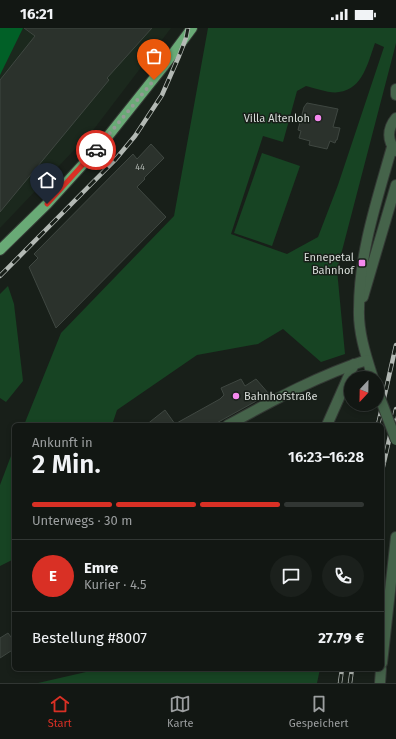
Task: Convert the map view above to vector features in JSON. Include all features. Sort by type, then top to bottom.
[{"type":"main road","points":[[0,250],[47,204],[104,140],[163,67],[192,28]]},
{"type":"street","points":[[396,89],[396,95]]},
{"type":"street","points":[[371,371],[362,336],[358,310],[362,263],[369,230],[394,149],[389,140],[389,133],[396,118]]},
{"type":"street","points":[[358,310],[386,224],[396,185]]},
{"type":"street","points":[[232,423],[310,383],[367,360]]},
{"type":"street","points":[[328,423],[354,364]]},
{"type":"street","points":[[384,408],[396,440]]},
{"type":"street","points":[[384,645],[396,537]]},
{"type":"street","points":[[380,683],[381,671]]},
{"type":"shaded area","points":[[0,28],[171,28],[94,129],[0,228]]},
{"type":"shaded area","points":[[0,28],[23,28],[0,75]]},
{"type":"shaded area","points":[[208,28],[396,28],[396,43],[337,270],[345,354],[321,362],[283,329],[258,344],[197,355],[117,410],[113,423],[25,423],[61,333],[174,216]],"holes":[[[375,43],[384,47],[338,185],[318,237],[287,254],[231,234],[263,136],[283,142],[297,91],[306,86],[332,92],[347,90],[354,86],[367,66]]]},
{"type":"shaded area","points":[[262,153],[300,166],[272,246],[234,233]]},
{"type":"shaded area","points":[[8,286],[14,304],[23,381],[6,402],[0,398],[0,294]]},
{"type":"shaded area","points":[[12,453],[12,560],[0,566],[0,485]]},
{"type":"shaded area","points":[[90,671],[320,671],[317,683],[38,683]]},
{"type":"building","points":[[24,28],[152,28],[107,78],[109,80],[0,212],[0,80],[35,36]]},
{"type":"building","name":"Villa Altenloh","points":[[307,103],[338,109],[333,127],[340,128],[337,140],[335,143],[330,141],[327,149],[309,145],[310,141],[299,138],[301,131],[298,130],[304,107]]},
{"type":"building","points":[[151,144],[164,158],[137,187],[166,217],[56,328],[29,267],[38,258],[34,254],[133,154],[137,159]]},
{"type":"building","points":[[241,379],[245,386],[256,379],[269,394],[217,423],[177,423],[220,399],[224,395],[221,388]]},
{"type":"building","points":[[165,410],[174,423],[149,423]]},
{"type":"building","points":[[8,633],[12,638],[12,650],[0,658],[0,638]]},
{"type":"railway","points":[[0,276],[115,160],[135,136],[162,95],[186,38],[188,28]]},
{"type":"railway","points":[[378,423],[396,345]]},
{"type":"railway","points":[[384,462],[396,409]]},
{"type":"railway","points":[[340,683],[342,671]]},
{"type":"railway","points":[[350,683],[352,671]]},
{"type":"way so far","points":[[96,150],[154,80]]},
{"type":"place","name":"Villa Altenloh","points":[[318,118]]},
{"type":"place","name":"Ennepetal Bahnhof","points":[[362,263]]},
{"type":"place","name":"Bahnhofstraße","points":[[236,396]]},
{"type":"route","points":[[47,204],[96,150]]}]
